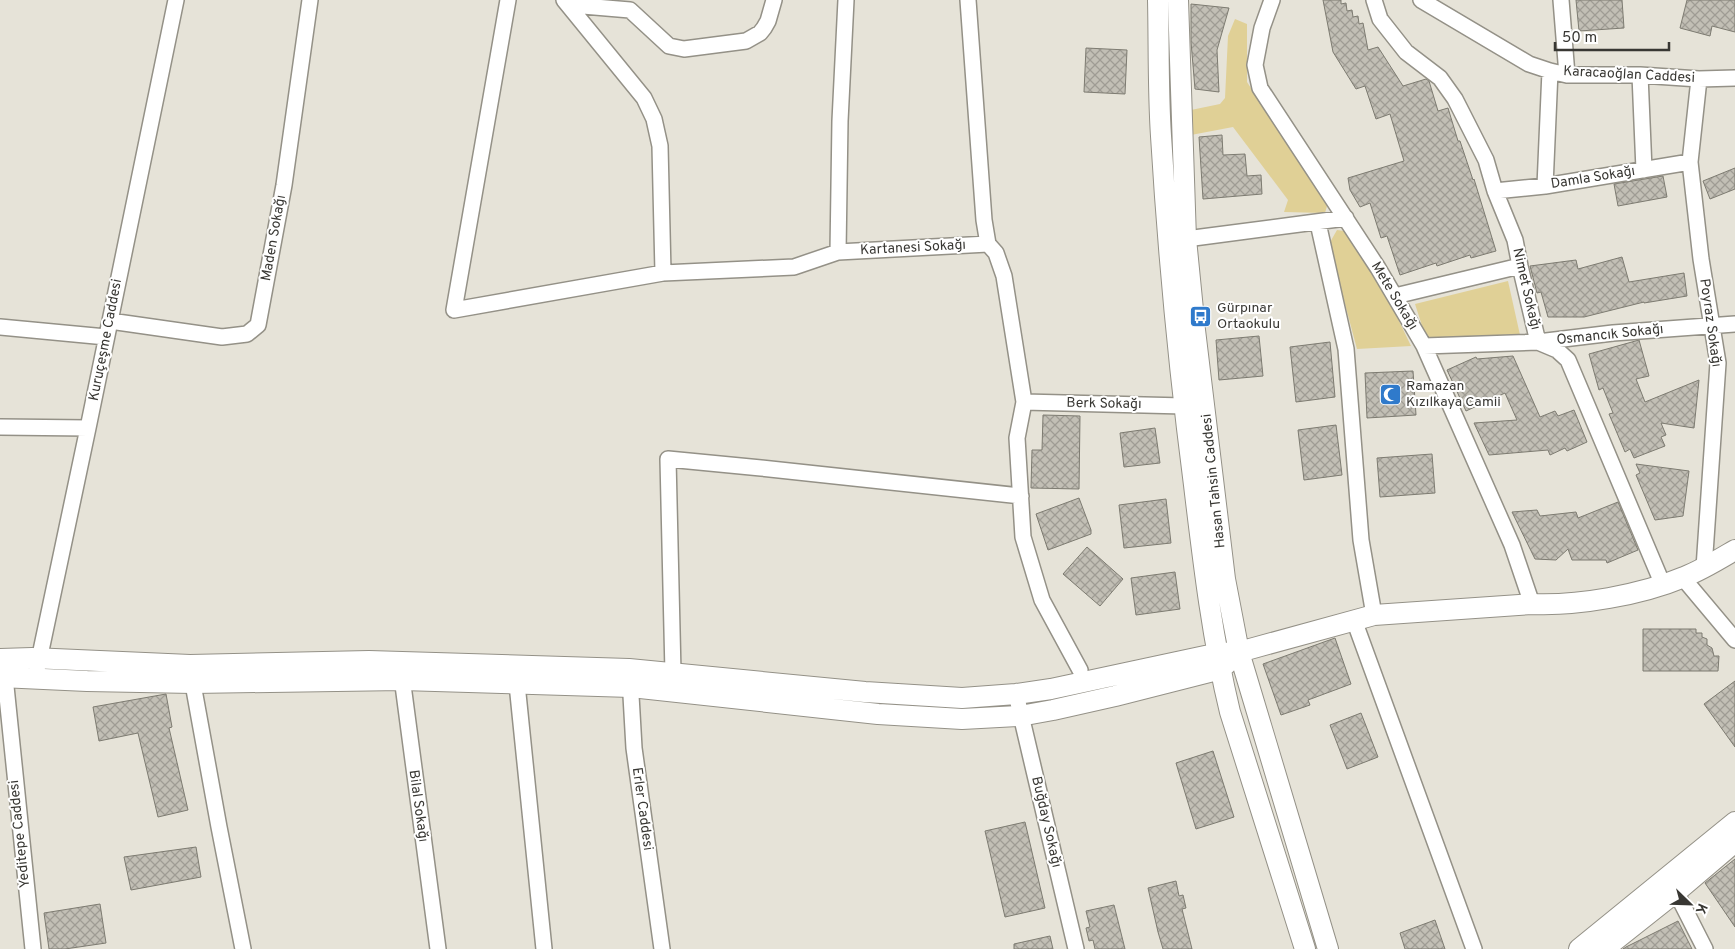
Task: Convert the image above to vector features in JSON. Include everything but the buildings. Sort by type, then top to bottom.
[{"type":"main road","name":"Hasan Tahsin Caddesi","points":[[1158,0],[1161,134],[1184,406],[1206,582],[1230,712],[1305,949]]},
{"type":"main road","name":"Hasan Tahsin Caddesi","points":[[1178,0],[1186,239],[1225,579],[1239,652],[1328,949]]},
{"type":"main road","points":[[401,671],[630,678],[878,714],[962,719],[1020,716],[1062,708],[1220,661],[1239,652],[1354,620],[1374,616],[1532,604],[1552,605],[1617,596],[1683,578],[1735,550]]},
{"type":"main road","points":[[2,668],[39,659],[191,674]]},
{"type":"main road","points":[[2,668],[35,679],[191,674],[359,661],[401,671],[517,684],[630,678],[673,673],[865,692],[962,698],[1051,689],[1220,661]]},
{"type":"main road","points":[[1578,949],[1735,822]]},
{"type":"main road","points":[[1604,949],[1735,842]]},
{"type":"street","name":"Kuruçeşme Caddesi","points":[[35,679],[176,0]]},
{"type":"street","name":"Maden Sokağı","points":[[110,321],[222,337],[247,334],[258,325],[284,185],[310,0]]},
{"type":"street","name":"Kartanesi Sokağı","points":[[508,0],[454,310],[663,272],[794,267],[838,252],[988,244]]},
{"type":"street","points":[[564,0],[644,98],[654,119],[660,146],[663,272]]},
{"type":"street","points":[[575,0],[583,6],[635,5],[665,43],[673,48],[684,49],[746,41],[764,28],[771,14],[774,0]]},
{"type":"street","points":[[838,252],[840,121],[846,0]]},
{"type":"street","points":[[968,0],[984,220],[988,244],[996,253],[1004,276],[1024,402],[1017,438],[1024,537],[1042,600],[1080,670]]},
{"type":"street","name":"Mete Sokağı","points":[[1272,0],[1262,28],[1255,65],[1260,88],[1303,156],[1346,218],[1424,346],[1512,546],[1532,604]]},
{"type":"street","name":"Nimet Sokağı","points":[[1374,0],[1380,19],[1406,52],[1440,78],[1455,99],[1486,160],[1495,191],[1515,240],[1538,342],[1557,350],[1568,360],[1663,585]]},
{"type":"street","name":"Karacaoğlan Caddesi","points":[[1421,0],[1529,64],[1550,71],[1567,75],[1640,75],[1698,79],[1735,78]]},
{"type":"street","points":[[1561,0],[1567,75]]},
{"type":"street","points":[[1545,186],[1550,71]]},
{"type":"street","points":[[1640,75],[1644,170]]},
{"type":"street","name":"Poyraz Sokağı","points":[[1698,79],[1690,162],[1701,259],[1718,363],[1704,568]]},
{"type":"street","name":"Damla Sokağı","points":[[1495,191],[1545,186],[1690,162]]},
{"type":"street","points":[[1186,239],[1346,218]]},
{"type":"street","points":[[1318,223],[1346,349],[1361,540],[1374,616]]},
{"type":"street","points":[[1395,296],[1520,266]]},
{"type":"street","name":"Osmancık Sokağı","points":[[1424,346],[1538,342],[1713,324],[1735,324]]},
{"type":"street","points":[[0,327],[106,336]]},
{"type":"street","name":"Berk Sokağı","points":[[1024,402],[1184,406]]},
{"type":"street","points":[[0,427],[88,428]]},
{"type":"street","points":[[673,673],[668,459],[1021,496]]},
{"type":"street","points":[[1683,578],[1735,640]]},
{"type":"street","points":[[1354,620],[1474,949]]},
{"type":"street","name":"Yeditepe Caddesi","points":[[2,668],[32,949]]},
{"type":"street","name":"Bilal Sokağı","points":[[401,671],[438,949]]},
{"type":"street","points":[[191,674],[243,949]]},
{"type":"street","name":"Erler Caddesi","points":[[630,678],[634,748],[662,949]]},
{"type":"street","points":[[517,684],[544,949]]},
{"type":"street","name":"Buğday Sokağı","points":[[1016,694],[1076,949]]},
{"type":"street","points":[[1676,892],[1705,949]]},
{"type":"shaded area","points":[[1235,19],[1247,24],[1247,82],[1327,206],[1325,213],[1284,212],[1288,200],[1233,127],[1191,135],[1191,110],[1220,104],[1225,98],[1228,36]]},
{"type":"shaded area","points":[[1337,230],[1344,231],[1388,298],[1411,346],[1357,349],[1329,244]]},
{"type":"shaded area","points":[[1508,281],[1520,335],[1426,338],[1415,304]]},
{"type":"place","name":"Gürpınar Ortaokulu","points":[[1201,316]]},
{"type":"place","name":"Ramazan Kızılkaya Camii","points":[[1390,394]]}]
